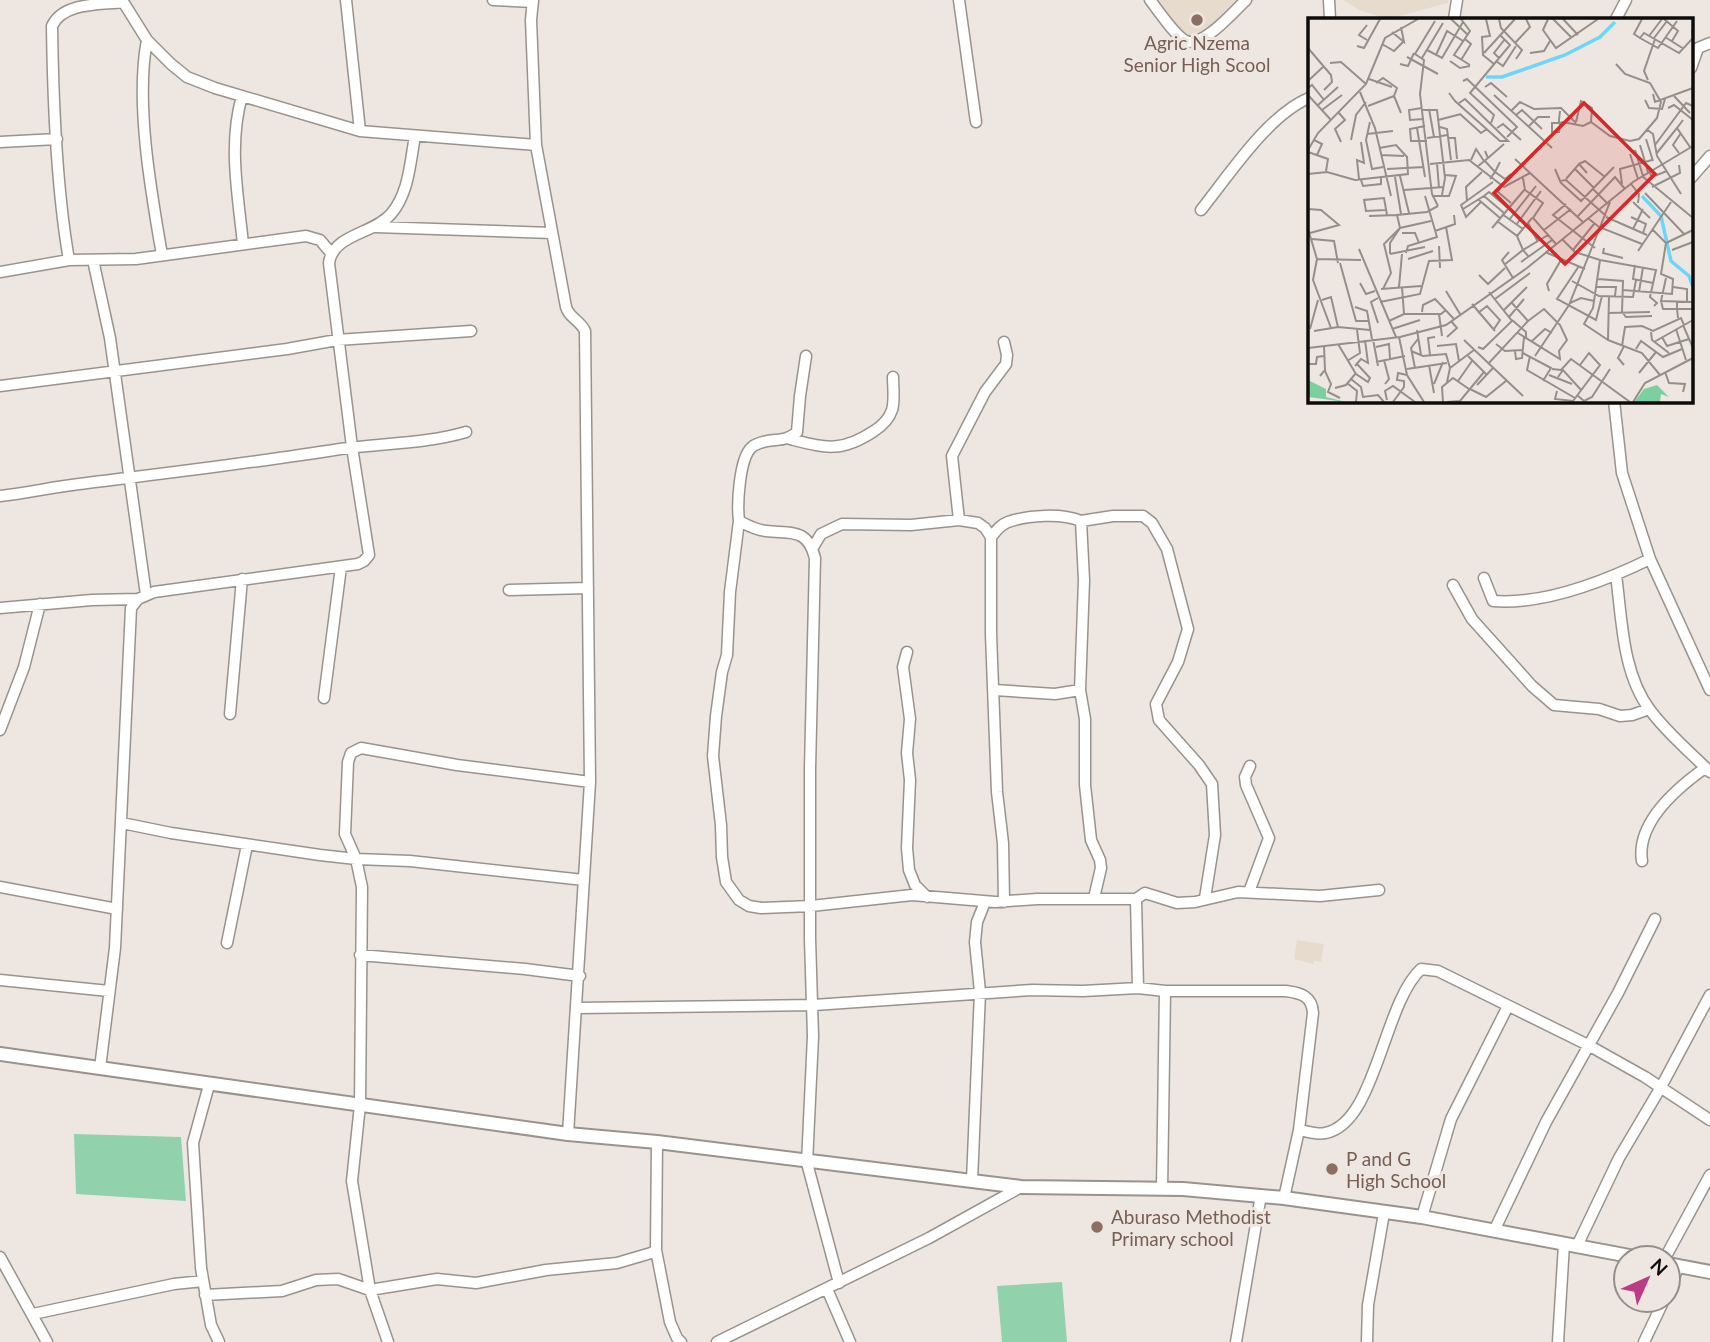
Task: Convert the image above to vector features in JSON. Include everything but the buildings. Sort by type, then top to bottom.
[{"type":"street","points":[[346,0],[360,131]]},
{"type":"street","points":[[493,0],[533,1],[531,20],[536,145],[567,311],[584,331],[590,782],[580,976],[568,1134]]},
{"type":"street","points":[[959,0],[976,122]]},
{"type":"street","points":[[1150,0],[1183,40],[1195,43],[1205,38],[1247,0]]},
{"type":"street","points":[[1329,0],[1330,18]]},
{"type":"street","points":[[1454,18],[1457,0]]},
{"type":"street","points":[[1617,18],[1626,0]]},
{"type":"street","points":[[69,260],[63,229],[52,79],[52,26],[63,12],[78,8],[122,1],[147,40],[187,77],[242,96],[360,131],[536,145]]},
{"type":"street","points":[[147,40],[143,67],[144,114],[162,255]]},
{"type":"street","points":[[1692,65],[1698,48],[1710,43]]},
{"type":"street","points":[[242,96],[235,119],[233,143],[243,244]]},
{"type":"street","points":[[1201,210],[1267,129],[1288,108],[1308,98]]},
{"type":"street","points":[[0,608],[142,597],[242,579],[341,567],[364,561],[369,555],[337,340],[329,262],[331,253],[338,244],[374,227],[390,215],[400,201],[406,186],[415,136]]},
{"type":"street","points":[[0,142],[57,139]]},
{"type":"street","points":[[1692,177],[1710,156]]},
{"type":"street","points":[[374,227],[552,233]]},
{"type":"street","points":[[0,272],[69,260],[136,259],[306,236],[320,240],[331,253]]},
{"type":"street","points":[[93,260],[110,338],[131,478],[142,597]]},
{"type":"street","points":[[0,386],[287,349],[337,340],[471,331]]},
{"type":"street","points":[[959,520],[952,456],[985,392],[1006,364],[1004,342]]},
{"type":"street","points":[[790,439],[797,432],[799,424],[806,356]]},
{"type":"street","points":[[893,377],[894,406],[890,417],[855,443],[847,446],[819,446],[790,439],[766,441],[753,446],[746,455],[737,506],[739,521],[730,581],[727,655],[722,672],[713,756],[726,882],[739,900],[749,906],[761,908],[811,906],[912,895],[1004,902],[1136,899],[1145,893],[1177,903],[1249,892],[1320,896],[1379,890]]},
{"type":"street","points":[[1614,402],[1622,472],[1650,559],[1710,690]]},
{"type":"street","points":[[0,496],[284,459],[352,447],[414,443],[467,432]]},
{"type":"street","points":[[991,537],[999,527],[1021,519],[1060,517],[1081,521],[1113,516],[1143,516],[1152,523],[1167,550],[1188,629],[1178,662],[1156,704],[1158,720],[1199,765],[1212,784],[1215,835],[1205,898]]},
{"type":"street","points":[[812,549],[821,534],[842,524],[911,525],[959,520],[978,523],[991,537],[991,634],[1004,902]]},
{"type":"street","points":[[739,521],[765,531],[797,533],[809,542],[814,558],[810,769],[810,939],[814,1005],[807,1163],[839,1283]]},
{"type":"street","points":[[1081,521],[1084,590],[1080,690],[1085,719],[1085,785],[1091,840],[1101,868],[1094,898]]},
{"type":"street","points":[[1484,578],[1493,601],[1507,602],[1532,599],[1616,575],[1650,559]]},
{"type":"street","points":[[324,698],[341,567]]},
{"type":"street","points":[[1616,575],[1628,659],[1649,709],[1708,770],[1672,793],[1640,847],[1642,861]]},
{"type":"street","points":[[230,714],[242,579]]},
{"type":"street","points":[[1453,585],[1472,619],[1532,686],[1554,705],[1599,709],[1620,716],[1649,709]]},
{"type":"street","points":[[509,590],[587,588]]},
{"type":"street","points":[[100,1068],[117,909],[128,631],[131,608],[142,597]]},
{"type":"street","points":[[0,730],[24,667],[40,604]]},
{"type":"street","points":[[907,652],[903,667],[910,719],[907,753],[910,780],[907,848],[909,870],[915,885],[927,897]]},
{"type":"street","points":[[995,690],[1055,694],[1080,690]]},
{"type":"street","points":[[388,1342],[370,1290],[352,1181],[360,1105],[362,887],[356,859],[345,834],[348,762],[351,753],[361,748],[457,765],[590,782]]},
{"type":"street","points":[[1249,892],[1269,838],[1246,785],[1245,777],[1250,765]]},
{"type":"street","points":[[122,823],[247,845],[356,859],[410,861],[584,880]]},
{"type":"street","points":[[227,943],[247,845]]},
{"type":"street","points":[[0,887],[117,909]]},
{"type":"street","points":[[1136,899],[1138,988]]},
{"type":"street","points":[[972,1181],[981,992],[975,942],[977,922],[985,902]]},
{"type":"street","points":[[1494,1231],[1546,1122],[1655,919]]},
{"type":"street","points":[[360,955],[580,976]]},
{"type":"street","points":[[1299,1130],[1322,1134],[1333,1131],[1354,1114],[1404,991],[1421,969],[1438,971],[1588,1045],[1661,1087],[1710,1120]]},
{"type":"street","points":[[0,980],[109,991]]},
{"type":"street","points":[[577,1008],[814,1005],[919,999],[981,992],[1138,988],[1286,990],[1301,993],[1313,1005],[1313,1013],[1299,1130],[1284,1198]]},
{"type":"street","points":[[1162,1189],[1165,990]]},
{"type":"street","points":[[1558,1342],[1571,1245],[1710,995]]},
{"type":"street","points":[[1422,1217],[1451,1119],[1508,1006]]},
{"type":"street","points":[[0,1054],[568,1134],[1021,1187],[1162,1189],[1261,1195],[1422,1217],[1612,1253]]},
{"type":"street","points":[[209,1085],[193,1143],[203,1281],[211,1325],[219,1342]]},
{"type":"street","points":[[657,1143],[656,1250],[670,1322],[681,1342]]},
{"type":"street","points":[[1673,1244],[1710,1175]]},
{"type":"street","points":[[717,1342],[929,1238],[1021,1187]]},
{"type":"street","points":[[1236,1342],[1261,1195]]},
{"type":"street","points":[[1367,1342],[1368,1305],[1384,1213]]},
{"type":"street","points":[[205,1295],[282,1292],[316,1280],[338,1279],[370,1290],[437,1279],[476,1283],[546,1270],[617,1263],[651,1254],[656,1250]]},
{"type":"street","points":[[0,1257],[3,1270],[33,1314],[47,1342]]},
{"type":"street","points":[[1682,1267],[1710,1272]]},
{"type":"street","points":[[33,1314],[174,1284],[203,1281]]},
{"type":"street","points":[[827,1289],[850,1342]]},
{"type":"street","points":[[1644,1342],[1657,1314]]},
{"type":"shaded area","name":"Agric Nzema Senior High Scool","points":[[1143,0],[1255,0],[1200,50],[1179,40]]},
{"type":"shaded area","points":[[1343,0],[1449,0],[1448,3],[1392,18],[1359,10]]},
{"type":"shaded area","points":[[1297,940],[1324,944],[1321,962],[1314,961],[1313,964],[1294,959]]},
{"type":"green space","points":[[74,1134],[181,1137],[186,1201],[76,1194]]},
{"type":"green space","points":[[1062,1282],[1067,1342],[1002,1342],[997,1286]]},
{"type":"place","name":"Agric Nzema Senior High Scool","points":[[1197,20]]},
{"type":"place","name":"P and G High School","points":[[1332,1169]]},
{"type":"place","name":"Aburaso Methodist Primary school","points":[[1097,1227]]}]
